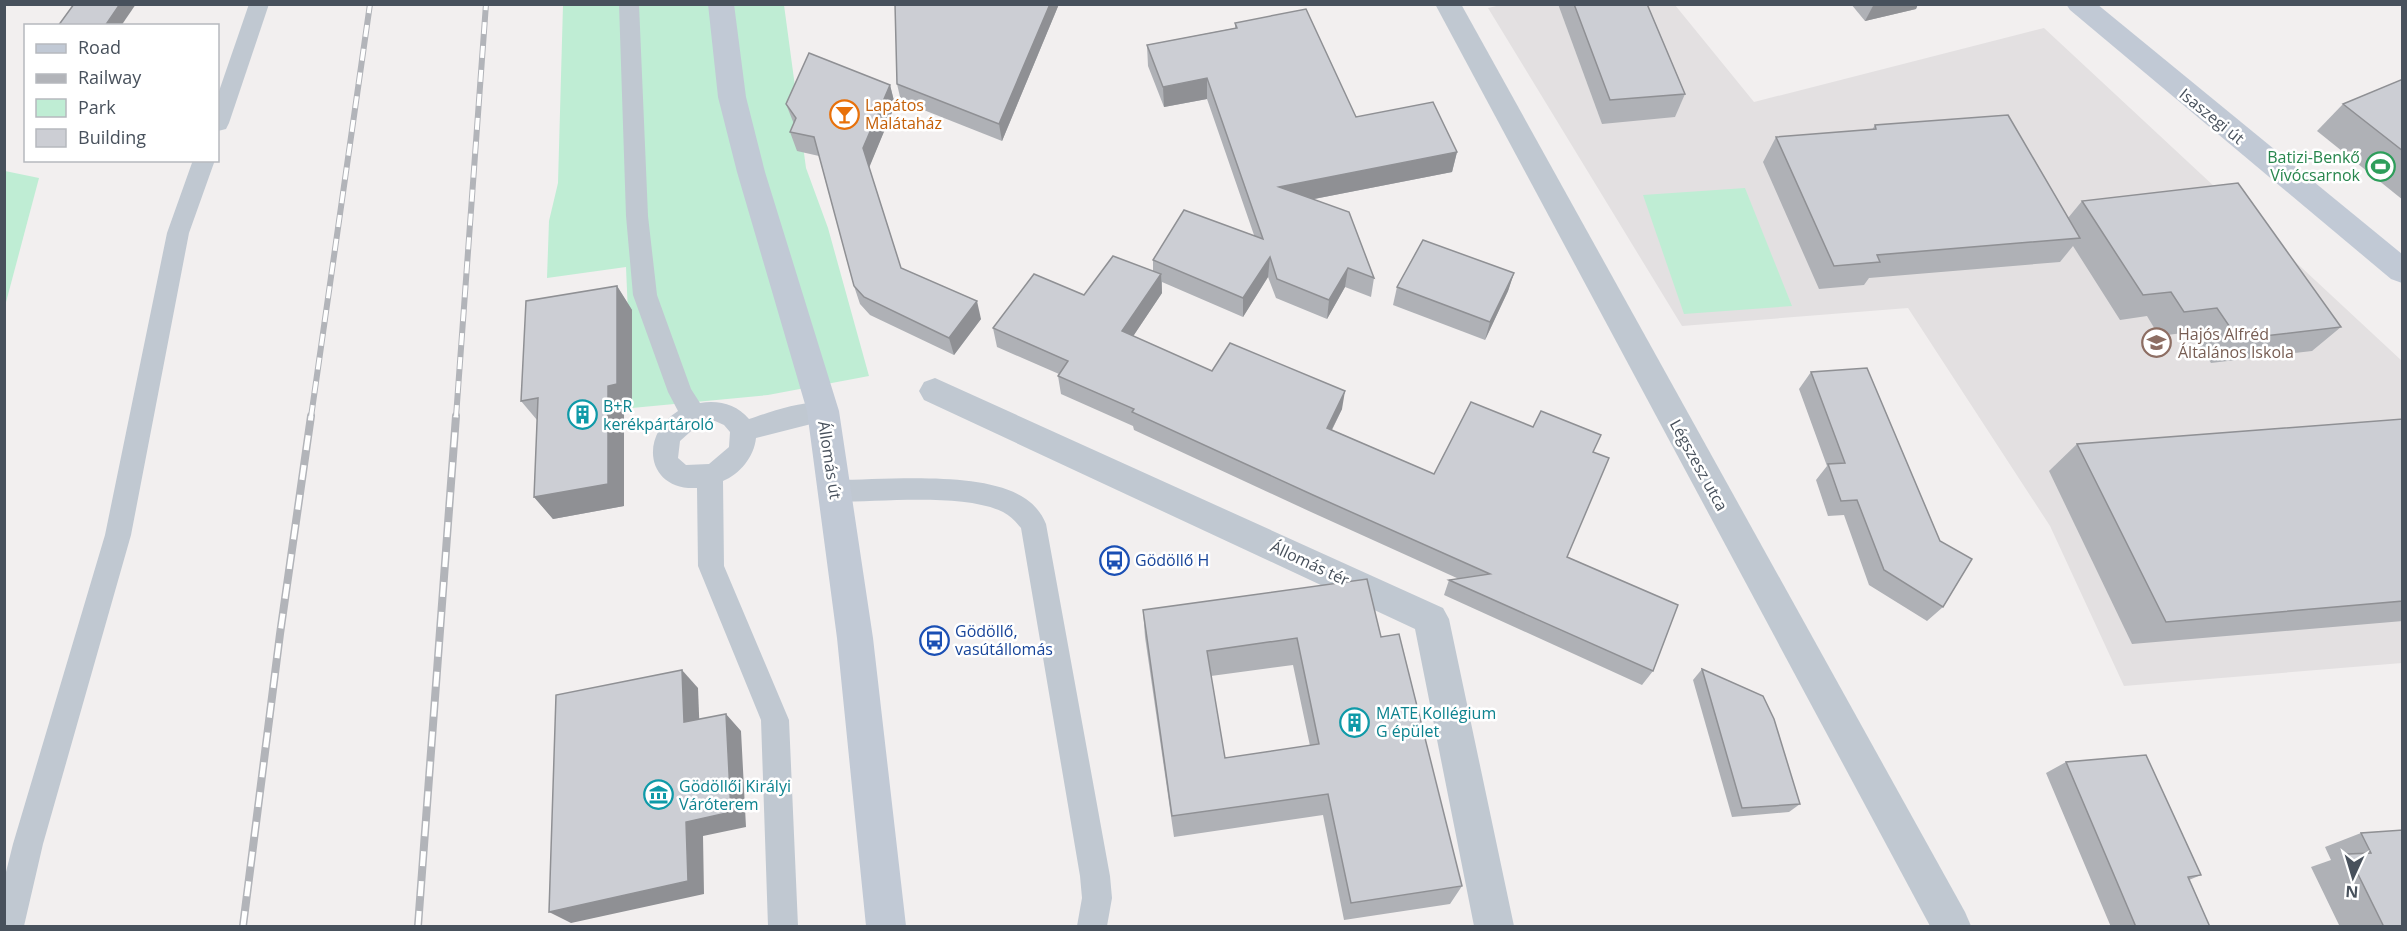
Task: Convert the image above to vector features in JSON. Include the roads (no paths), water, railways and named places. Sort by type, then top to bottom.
[{"type":"main road","name":"Állomás út","points":[[721,4],[732,97],[751,172],[823,411],[856,649],[886,927]]},
{"type":"main road","name":"Isaszegi út","points":[[2079,4],[2403,271]]},
{"type":"street","name":"Légszesz utca","points":[[1448,4],[1951,927]]},
{"type":"street","name":"Állomás tér","points":[[935,391],[1431,619],[1494,927]]},
{"type":"lane","points":[[219,120],[260,4]]},
{"type":"lane","points":[[629,4],[637,216],[645,295],[680,392],[694,415]]},
{"type":"lane","points":[[9,927],[27,844],[118,535],[178,233],[203,162]]},
{"type":"lane","points":[[715,411],[733,418],[742,432],[741,452],[726,469],[703,478],[684,477],[670,469],[664,454],[666,439],[677,424],[694,415],[715,411]]},
{"type":"lane","points":[[742,432],[777,421],[823,411]]},
{"type":"lane","points":[[710,475],[711,566],[775,720],[783,927]]},
{"type":"lane","points":[[836,492],[962,493],[989,497],[1012,504],[1033,524],[1095,876],[1097,898],[1092,927]]},
{"type":"railway","points":[[311,417],[370,4]]},
{"type":"railway","points":[[456,417],[486,4]]},
{"type":"railway","points":[[243,926],[280,634],[311,416]]},
{"type":"railway","points":[[418,926],[456,416]]},
{"type":"place","name":"Lapátos Malátaház","points":[[844,114]]},
{"type":"place","name":"Batizi-Benkő Vívócsarnok","points":[[2381,166]]},
{"type":"place","name":"Hajós Alfréd Általános Iskola","points":[[2157,343]]},
{"type":"place","name":"B+R kerékpártároló","points":[[582,415]]},
{"type":"place","name":"Gödöllő H","points":[[1114,560]]},
{"type":"place","name":"Gödöllő, vasútállomás","points":[[934,640]]},
{"type":"place","name":"MATE Kollégium G épület","points":[[1355,722]]},
{"type":"place","name":"Gödöllői Királyi Váróterem","points":[[658,795]]}]
